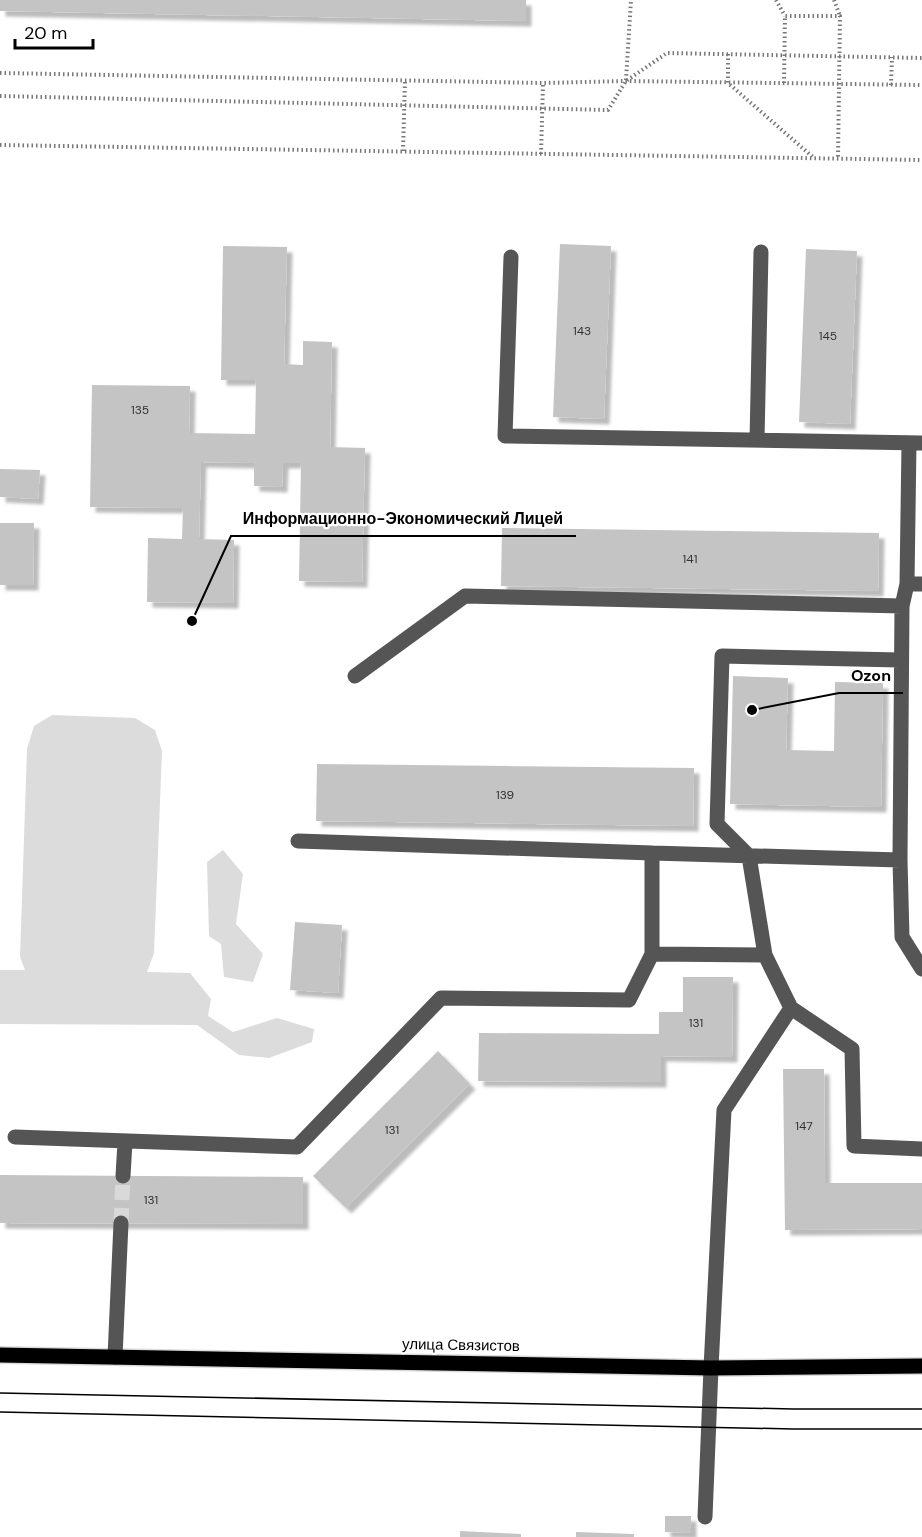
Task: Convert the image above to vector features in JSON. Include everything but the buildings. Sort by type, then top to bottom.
[{"type":"main road","name":"улица Связистов","points":[[0,1355],[711,1368],[922,1366]]},
{"type":"lane","points":[[757,440],[761,252]]},
{"type":"lane","points":[[511,256],[505,436],[916,443],[915,584],[902,606],[900,860],[902,937],[922,969]]},
{"type":"lane","points":[[355,676],[465,596],[902,606]]},
{"type":"lane","points":[[900,660],[722,656],[717,824],[749,856],[765,955],[791,1008],[852,1048],[854,1146],[922,1149]]},
{"type":"lane","points":[[298,841],[900,860]]},
{"type":"lane","points":[[15,1137],[297,1147],[441,998],[629,1000],[652,954],[652,853]]},
{"type":"lane","points":[[652,954],[765,955]]},
{"type":"lane","points":[[705,1517],[724,1110],[791,1008]]},
{"type":"lane","points":[[123,1176],[125,1142]]},
{"type":"lane","points":[[115,1357],[122,1223]]},
{"type":"path","points":[[626,81],[631,0]]},
{"type":"path","points":[[776,0],[785,16],[784,83]]},
{"type":"path","points":[[834,0],[840,16],[838,158]]},
{"type":"path","points":[[785,16],[840,16]]},
{"type":"path","points":[[0,96],[609,110],[626,81],[667,53],[922,58]]},
{"type":"path","points":[[728,54],[728,82],[814,158]]},
{"type":"path","points":[[891,85],[892,57]]},
{"type":"path","points":[[0,73],[543,83],[626,81],[922,85]]},
{"type":"path","points":[[403,151],[405,81]]},
{"type":"path","points":[[541,153],[543,83]]},
{"type":"path","points":[[0,144],[922,160]]},
{"type":"shaded area","points":[[52,715],[135,718],[155,730],[162,751],[154,953],[147,972],[190,973],[211,999],[208,1016],[233,1032],[277,1018],[314,1029],[312,1042],[269,1058],[239,1055],[197,1025],[0,1024],[0,970],[25,970],[20,957],[27,749],[34,726]]},
{"type":"shaded area","points":[[223,850],[243,874],[236,924],[263,954],[253,982],[224,977],[221,944],[209,936],[207,862]]},
{"type":"tunnel","points":[[121,1223],[123,1176]]},
{"type":"tram line","points":[[0,1393],[793,1409],[922,1409]]},
{"type":"tram line","points":[[0,1412],[793,1429],[922,1429]]},
{"type":"place","name":"Информационно-Экономический Лицей","points":[[192,621]]},
{"type":"place","name":"Ozon","points":[[752,710]]}]
